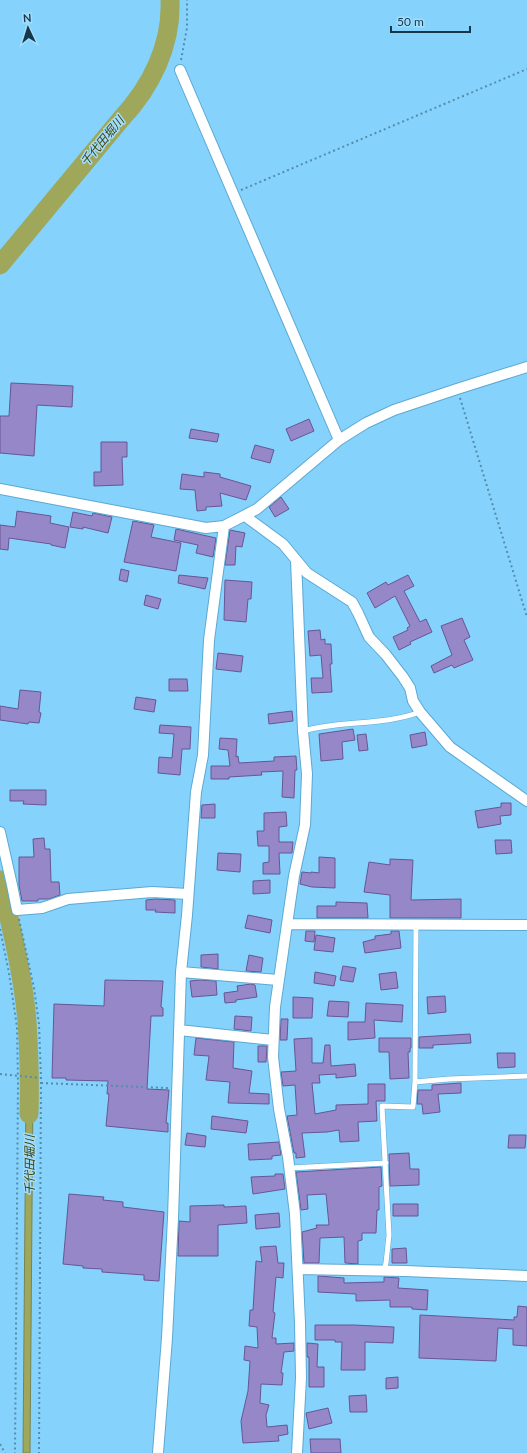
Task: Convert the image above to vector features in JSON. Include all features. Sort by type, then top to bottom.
[{"type":"street","points":[[180,70],[338,440]]},
{"type":"street","points":[[0,489],[206,528],[224,526],[257,509],[338,440],[366,423],[394,410],[527,367]]},
{"type":"street","points":[[245,516],[283,544],[307,573],[352,602],[369,637],[403,676],[410,688],[413,701],[420,712],[450,747],[527,801]]},
{"type":"street","points":[[158,1453],[167,1338],[181,972],[196,792],[203,755],[209,640],[224,526]]},
{"type":"street","points":[[296,560],[303,731],[308,774],[305,825],[294,876],[278,980],[275,1007],[273,1057],[279,1109],[295,1214],[301,1378],[297,1453]]},
{"type":"street","points":[[0,832],[17,910],[42,908],[68,899],[152,892],[188,894]]},
{"type":"street","points":[[287,924],[527,925]]},
{"type":"street","points":[[181,972],[278,980]]},
{"type":"street","points":[[179,1030],[273,1040]]},
{"type":"street","points":[[298,1269],[384,1270],[527,1276]]},
{"type":"lane","points":[[303,731],[320,727],[404,718],[420,712]]},
{"type":"lane","points":[[384,1270],[389,1235],[382,1106],[413,1106],[415,1082],[416,925]]},
{"type":"lane","points":[[415,1082],[527,1076]]},
{"type":"lane","points":[[289,1168],[386,1163]]},
{"type":"path","points":[[180,70],[187,28],[187,0]]},
{"type":"path","points":[[233,194],[527,69]]},
{"type":"path","points":[[457,389],[527,617]]},
{"type":"path","points":[[17,910],[34,988],[39,1024],[41,1078],[39,1198],[39,1453]]},
{"type":"path","points":[[0,929],[10,973],[16,1027],[18,1076],[15,1453]]},
{"type":"path","points":[[0,1074],[41,1078]]},
{"type":"path","points":[[41,1082],[177,1089]]},
{"type":"path","points":[[0,1444],[5,1453]]},
{"type":"water","points":[[26,1089],[33,1089],[30,1453],[23,1453]]},
{"type":"building","points":[[11,383],[73,386],[72,407],[37,405],[34,456],[0,453],[0,416],[9,416]]},
{"type":"building","points":[[309,419],[314,431],[291,441],[286,429]]},
{"type":"building","points":[[191,429],[219,434],[217,442],[189,438]]},
{"type":"building","points":[[101,442],[127,442],[127,457],[122,457],[123,485],[94,486],[94,472],[101,472]]},
{"type":"building","points":[[255,445],[274,450],[270,463],[251,458]]},
{"type":"building","points":[[204,472],[220,474],[220,477],[251,486],[246,500],[220,493],[222,506],[206,507],[206,510],[197,511],[195,490],[180,489],[182,474],[204,477]]},
{"type":"building","points":[[281,497],[289,509],[275,517],[269,507]]},
{"type":"building","points":[[17,511],[51,516],[50,523],[69,527],[65,548],[51,544],[9,538],[8,550],[0,549],[0,525],[15,527]]},
{"type":"building","points":[[73,512],[92,516],[93,513],[112,517],[108,533],[83,527],[83,529],[70,527]]},
{"type":"building","points":[[133,521],[154,525],[151,537],[181,543],[176,571],[124,562]]},
{"type":"building","points":[[176,529],[216,538],[213,557],[196,553],[198,545],[174,540]]},
{"type":"building","points":[[230,530],[245,533],[242,547],[236,546],[235,565],[225,565]]},
{"type":"building","points":[[121,569],[129,571],[127,582],[119,580]]},
{"type":"building","points":[[179,575],[208,578],[205,589],[178,583]]},
{"type":"building","points":[[408,575],[414,586],[404,591],[420,622],[426,619],[432,632],[410,642],[411,644],[399,650],[393,637],[408,630],[407,628],[410,626],[395,596],[375,608],[367,593],[386,582],[388,585]]},
{"type":"building","points":[[225,580],[252,582],[251,599],[248,599],[246,622],[224,620]]},
{"type":"building","points":[[146,595],[161,599],[158,609],[144,605]]},
{"type":"building","points":[[462,618],[470,637],[464,640],[473,660],[454,668],[452,665],[434,673],[431,666],[452,655],[441,626]]},
{"type":"building","points":[[320,630],[321,640],[325,639],[325,644],[331,644],[332,664],[330,664],[332,692],[312,693],[311,678],[323,678],[321,655],[310,656],[308,631]]},
{"type":"building","points":[[218,653],[243,656],[241,672],[216,669]]},
{"type":"building","points":[[169,679],[187,679],[188,691],[169,691]]},
{"type":"building","points":[[20,690],[41,692],[39,712],[41,713],[39,723],[29,722],[28,724],[0,720],[0,706],[18,709]]},
{"type":"building","points":[[136,697],[156,700],[154,712],[134,709]]},
{"type":"building","points":[[292,711],[293,721],[269,724],[268,714]]},
{"type":"building","points":[[160,725],[191,727],[190,749],[182,749],[180,775],[158,773],[159,757],[172,758],[174,734],[159,733]]},
{"type":"building","points":[[353,729],[355,740],[342,742],[343,759],[321,761],[319,734]]},
{"type":"building","points":[[425,732],[427,745],[412,748],[410,735]]},
{"type":"building","points":[[366,734],[368,750],[359,751],[357,735]]},
{"type":"building","points":[[220,738],[237,739],[236,757],[238,756],[239,763],[274,761],[274,757],[296,756],[297,770],[295,770],[294,798],[282,797],[283,771],[261,772],[262,775],[229,777],[229,779],[211,779],[211,766],[230,766],[228,750],[219,749]]},
{"type":"building","points":[[10,790],[46,790],[46,805],[23,804],[24,801],[10,801]]},
{"type":"building","points":[[501,803],[511,803],[511,815],[500,816],[501,824],[478,828],[475,811],[501,807]]},
{"type":"building","points":[[215,804],[215,818],[201,818],[202,805]]},
{"type":"building","points":[[286,812],[287,826],[279,827],[279,842],[293,842],[292,853],[279,853],[280,874],[263,874],[263,863],[269,862],[269,846],[258,846],[257,831],[264,831],[264,813]]},
{"type":"building","points":[[44,838],[45,849],[50,849],[51,882],[59,882],[60,895],[49,899],[38,899],[38,901],[22,901],[19,885],[19,857],[34,857],[33,839]]},
{"type":"building","points":[[495,840],[511,840],[512,853],[496,854]]},
{"type":"building","points":[[218,853],[241,854],[240,872],[217,870]]},
{"type":"building","points":[[319,857],[335,858],[335,888],[312,887],[300,884],[302,872],[319,873]]},
{"type":"building","points":[[390,859],[413,860],[411,900],[461,899],[461,918],[390,918],[390,895],[364,892],[369,862],[390,865]]},
{"type":"building","points":[[270,880],[270,893],[253,894],[253,881]]},
{"type":"building","points":[[146,900],[175,900],[175,913],[146,910]]},
{"type":"building","points":[[336,902],[367,903],[368,918],[317,918],[317,906],[336,906]]},
{"type":"building","points":[[248,915],[272,920],[270,933],[245,928]]},
{"type":"building","points":[[306,931],[315,931],[314,942],[305,941]]},
{"type":"building","points":[[391,931],[399,931],[401,948],[365,953],[363,942],[375,939],[375,936],[391,934]]},
{"type":"building","points":[[316,935],[335,938],[333,952],[314,950]]},
{"type":"building","points":[[218,954],[218,969],[201,967],[201,955]]},
{"type":"building","points":[[249,955],[263,958],[261,972],[246,971]]},
{"type":"building","points":[[343,966],[356,968],[353,982],[340,980]]},
{"type":"building","points":[[315,972],[336,976],[334,986],[314,983]]},
{"type":"building","points":[[396,972],[398,988],[381,990],[379,974]]},
{"type":"building","points":[[105,980],[163,981],[161,1007],[163,1008],[163,1016],[151,1016],[147,1089],[169,1090],[166,1123],[168,1123],[168,1132],[106,1126],[109,1094],[107,1094],[108,1081],[66,1080],[66,1078],[52,1078],[54,1004],[104,1006]]},
{"type":"building","points":[[190,981],[216,981],[217,995],[192,997]]},
{"type":"building","points":[[251,984],[255,985],[257,997],[225,1003],[224,993],[238,991],[237,986]]},
{"type":"building","points":[[445,996],[446,1012],[428,1014],[427,997]]},
{"type":"building","points":[[293,997],[313,998],[312,1018],[293,1018]]},
{"type":"building","points":[[329,1001],[349,1002],[348,1017],[327,1016]]},
{"type":"building","points":[[366,1003],[403,1005],[402,1022],[374,1020],[375,1038],[348,1040],[348,1022],[365,1022]]},
{"type":"building","points":[[235,1016],[252,1017],[251,1031],[234,1029]]},
{"type":"building","points":[[281,1019],[288,1019],[287,1040],[280,1040]]},
{"type":"building","points":[[470,1034],[471,1043],[433,1045],[433,1048],[419,1048],[419,1037]]},
{"type":"building","points":[[196,1038],[234,1042],[233,1068],[252,1071],[249,1093],[269,1094],[269,1104],[228,1103],[230,1082],[206,1080],[209,1056],[194,1055]]},
{"type":"building","points":[[312,1038],[312,1063],[323,1063],[325,1045],[330,1045],[331,1066],[355,1064],[356,1076],[336,1078],[336,1074],[319,1075],[320,1083],[312,1083],[315,1114],[336,1110],[336,1105],[368,1104],[368,1084],[385,1084],[385,1101],[376,1101],[377,1121],[358,1122],[359,1141],[340,1142],[339,1130],[302,1133],[305,1157],[296,1158],[287,1116],[297,1115],[295,1085],[283,1086],[281,1072],[296,1071],[294,1039]]},
{"type":"building","points":[[379,1038],[411,1038],[411,1048],[410,1052],[408,1052],[409,1078],[390,1079],[389,1052],[379,1052]]},
{"type":"building","points":[[258,1046],[267,1046],[266,1062],[258,1062]]},
{"type":"building","points":[[497,1053],[515,1053],[515,1067],[498,1068]]},
{"type":"building","points":[[461,1083],[461,1093],[438,1094],[440,1112],[423,1114],[422,1104],[417,1104],[418,1090],[432,1090],[432,1085]]},
{"type":"building","points":[[212,1116],[248,1121],[246,1133],[211,1129]]},
{"type":"building","points":[[187,1133],[206,1136],[205,1147],[185,1145]]},
{"type":"building","points":[[509,1135],[526,1135],[525,1148],[508,1148]]},
{"type":"building","points":[[279,1142],[281,1155],[272,1156],[272,1159],[249,1160],[248,1144]]},
{"type":"building","points":[[409,1153],[410,1169],[419,1169],[419,1185],[390,1186],[389,1154]]},
{"type":"building","points":[[381,1167],[382,1186],[379,1187],[379,1210],[377,1210],[376,1233],[362,1233],[362,1240],[358,1241],[358,1264],[345,1263],[344,1237],[320,1238],[319,1263],[304,1263],[302,1232],[317,1228],[316,1225],[329,1225],[326,1194],[307,1195],[308,1209],[301,1210],[296,1172]]},
{"type":"building","points":[[275,1174],[283,1174],[285,1189],[253,1194],[251,1177],[275,1176]]},
{"type":"building","points":[[69,1194],[104,1197],[103,1200],[123,1202],[123,1207],[164,1212],[159,1281],[144,1280],[144,1275],[102,1272],[102,1269],[83,1268],[83,1266],[63,1264]]},
{"type":"building","points":[[393,1204],[418,1204],[418,1216],[393,1216]]},
{"type":"building","points":[[224,1205],[224,1207],[246,1206],[247,1223],[218,1225],[218,1256],[178,1256],[179,1221],[190,1222],[190,1206]]},
{"type":"building","points":[[279,1213],[280,1227],[256,1229],[255,1215]]},
{"type":"building","points":[[276,1246],[278,1263],[284,1263],[283,1278],[276,1277],[273,1312],[275,1313],[272,1338],[276,1338],[276,1344],[294,1343],[294,1351],[284,1352],[281,1373],[283,1373],[282,1385],[261,1384],[260,1403],[269,1405],[266,1415],[267,1427],[287,1425],[288,1434],[278,1436],[279,1441],[243,1443],[241,1421],[248,1391],[250,1361],[244,1360],[245,1346],[258,1348],[257,1327],[249,1326],[250,1310],[253,1310],[256,1261],[262,1262],[260,1247]]},
{"type":"building","points":[[406,1248],[407,1263],[392,1263],[392,1249]]},
{"type":"building","points":[[318,1276],[344,1278],[344,1283],[384,1282],[384,1277],[399,1278],[398,1288],[428,1290],[427,1310],[412,1309],[412,1307],[390,1307],[390,1300],[356,1301],[356,1294],[318,1292]]},
{"type":"building","points":[[518,1306],[527,1307],[527,1346],[513,1345],[513,1329],[498,1328],[496,1361],[419,1358],[420,1315],[514,1320],[514,1317],[517,1317]]},
{"type":"building","points":[[315,1325],[394,1327],[393,1343],[365,1342],[365,1370],[341,1370],[342,1342],[335,1342],[335,1340],[315,1340]]},
{"type":"building","points":[[307,1343],[318,1344],[317,1367],[324,1367],[324,1387],[309,1387],[309,1357],[307,1357]]},
{"type":"building","points":[[398,1377],[398,1388],[386,1389],[386,1378]]},
{"type":"building","points":[[366,1395],[367,1412],[350,1412],[349,1396]]},
{"type":"building","points":[[328,1408],[332,1423],[309,1429],[306,1413]]},
{"type":"building","points":[[310,1439],[340,1439],[341,1453],[311,1453]]},
{"type":"waterway","name":"千代田堀川","points":[[0,265],[132,107],[142,93],[158,64],[163,49],[170,17],[170,0]]},
{"type":"waterway","name":"千代田堀川","points":[[0,880],[23,986],[29,1056],[29,1114]]}]
